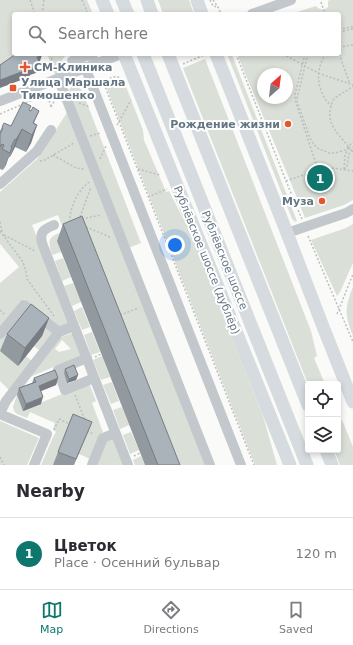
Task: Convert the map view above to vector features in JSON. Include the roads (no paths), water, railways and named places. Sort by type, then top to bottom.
[{"type":"main road","points":[[102,0],[107,12]]},
{"type":"main road","points":[[122,0],[127,12]]},
{"type":"main road","points":[[147,0],[151,12]]},
{"type":"main road","points":[[197,0],[201,12]]},
{"type":"main road","name":"Рублёвское шоссе (дублёр)","points":[[125,56],[290,465]]},
{"type":"main road","name":"Рублёвское шоссе","points":[[145,56],[307,465]]},
{"type":"main road","points":[[169,56],[305,398]]},
{"type":"main road","points":[[210,56],[287,233],[353,402]]},
{"type":"main road","points":[[327,453],[332,465]]},
{"type":"street","points":[[258,12],[291,0]]},
{"type":"street","points":[[0,101],[115,56]]},
{"type":"street","points":[[150,56],[160,80]]},
{"type":"street","points":[[85,67],[241,465]]},
{"type":"street","points":[[58,78],[210,465]]},
{"type":"street","points":[[0,184],[37,151],[51,130]]},
{"type":"street","points":[[287,233],[346,213],[353,209]]},
{"type":"street","points":[[54,225],[42,232],[40,237],[47,257],[66,330],[87,358],[128,465]]},
{"type":"street","points":[[0,334],[24,305],[66,330]]},
{"type":"street","points":[[34,465],[47,434],[0,414],[3,398],[66,330]]},
{"type":"street","points":[[87,358],[58,370],[65,390],[94,378]]},
{"type":"street","points":[[92,465],[103,438],[115,433]]},
{"type":"place","name":"СМ-Клиника","points":[[25,67]]},
{"type":"place","name":"Улица Маршала Тимошенко","points":[[13,88]]},
{"type":"place","name":"Рождение жизни","points":[[288,124]]},
{"type":"place","name":"Цветок","points":[[320,178]]},
{"type":"place","name":"Муза","points":[[322,201]]}]
